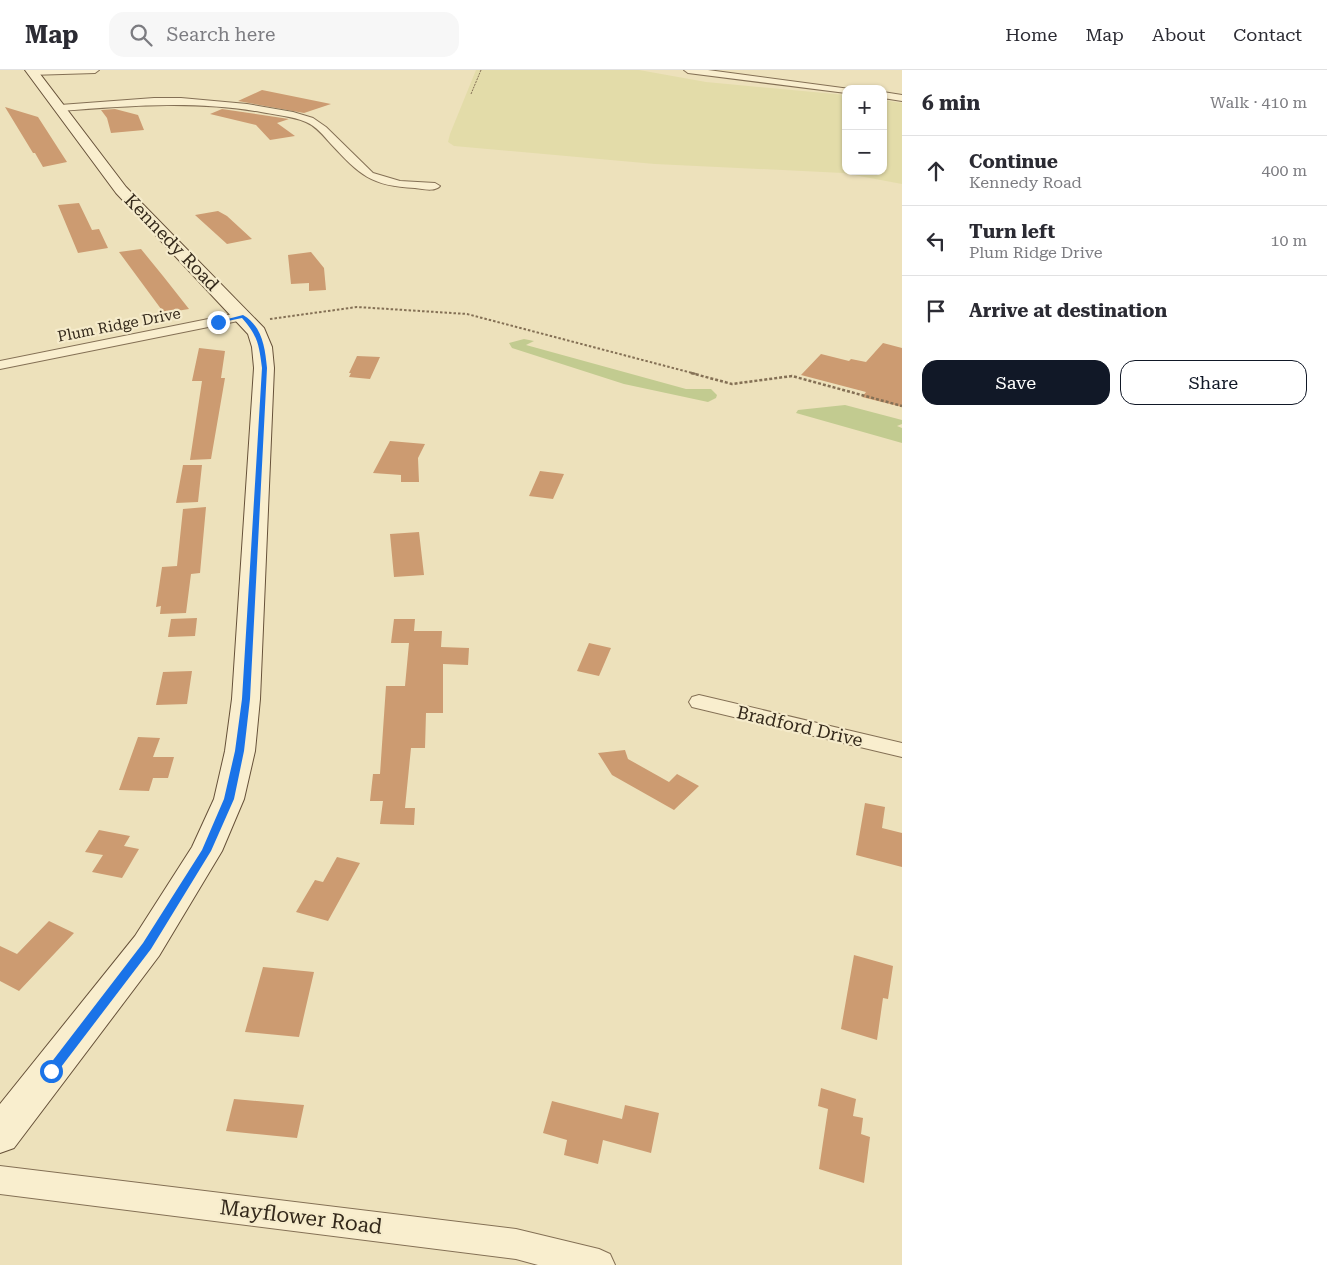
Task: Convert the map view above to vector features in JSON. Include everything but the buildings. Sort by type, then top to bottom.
[{"type":"street","points":[[32,71],[95,70]]},
{"type":"street","points":[[688,70],[842,89]]},
{"type":"street","name":"Kennedy Road","points":[[0,1135],[147,946],[206,851],[229,799],[240,751],[246,699],[264,368],[262,348],[257,332],[121,190],[32,71]]},
{"type":"street","points":[[887,96],[902,98]]},
{"type":"street","points":[[60,108],[154,101],[181,101],[247,107],[293,115],[310,120],[323,129],[369,175],[399,184],[436,186]]},
{"type":"street","name":"Plum Ridge Drive","points":[[0,364],[247,320]]},
{"type":"street","name":"Bradford Drive","points":[[699,702],[902,750]]},
{"type":"street","name":"Mayflower Road","points":[[0,1180],[516,1244],[600,1265]]},
{"type":"path","points":[[471,94],[480,70]]},
{"type":"path","points":[[247,320],[269,319],[357,307],[467,314],[732,384],[792,376],[902,406]]},
{"type":"shaded area","points":[[476,70],[639,70],[706,82],[842,95],[842,173],[655,164],[454,146],[448,142]]},
{"type":"shaded area","points":[[887,101],[902,103],[902,184],[854,175],[887,175]]},
{"type":"green space","points":[[524,339],[534,341],[526,345],[686,389],[711,389],[717,395],[716,398],[708,402],[624,384],[512,348],[509,343]]},
{"type":"green space","points":[[845,405],[902,420],[902,424],[897,426],[902,428],[902,443],[796,413],[798,410]]},
{"type":"route","points":[[51,1071],[147,946],[206,851],[229,799],[240,751],[246,699],[264,368],[262,348],[257,332],[243,316],[218,322]]}]
